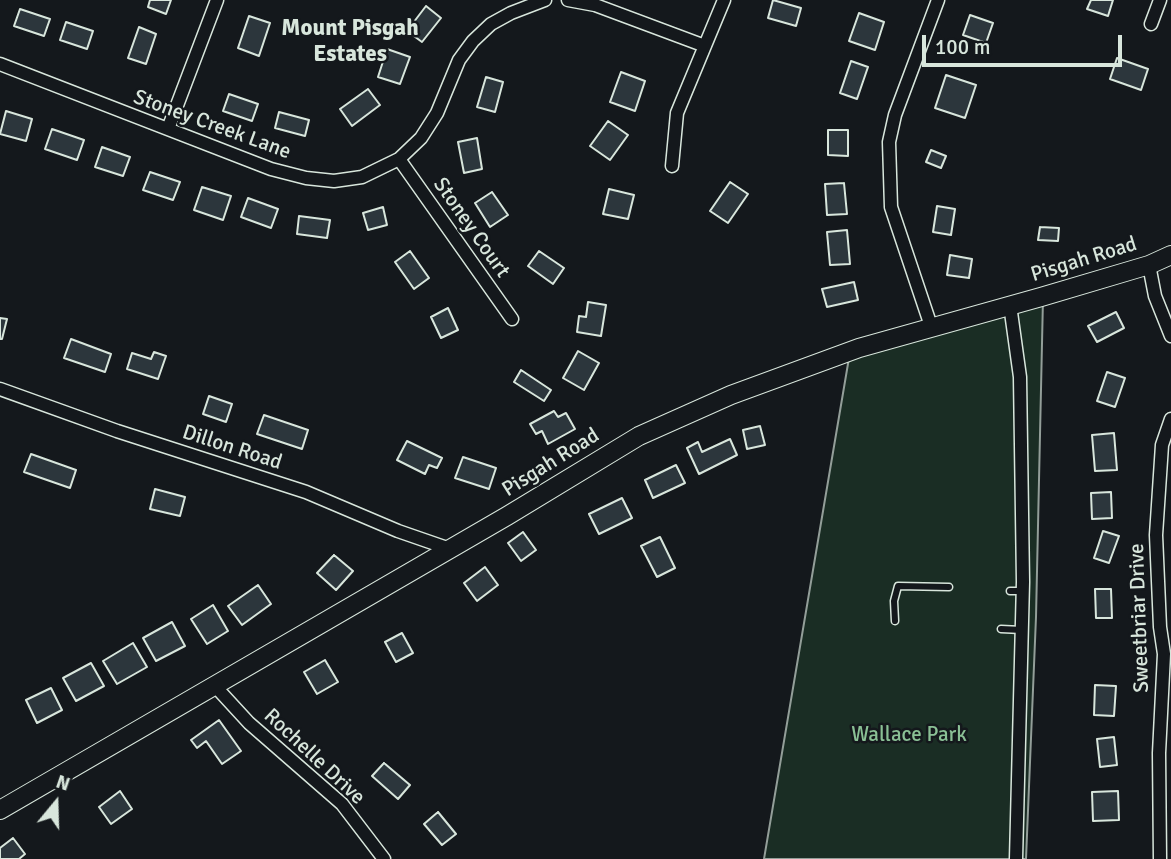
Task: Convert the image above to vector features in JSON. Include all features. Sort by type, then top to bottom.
[{"type":"street","points":[[167,129],[218,0]]},
{"type":"street","name":"Stoney Creek Lane","points":[[0,64],[271,169],[306,178],[334,181],[362,177],[399,159],[421,138],[437,113],[459,60],[473,41],[491,24],[545,0]]},
{"type":"street","points":[[568,0],[595,5],[705,46]]},
{"type":"street","points":[[672,166],[677,113],[724,0]]},
{"type":"street","points":[[931,326],[891,206],[889,142],[895,115],[938,0]]},
{"type":"street","points":[[1151,24],[1160,0]]},
{"type":"street","name":"Stoney Court","points":[[399,159],[512,319]]},
{"type":"street","name":"Pisgah Road","points":[[0,810],[639,436],[731,395],[859,348],[1149,265],[1171,255]]},
{"type":"street","points":[[1149,265],[1155,296],[1171,336]]},
{"type":"street","points":[[1010,305],[1020,377],[1016,591],[1022,630],[1016,859]]},
{"type":"street","name":"Dillon Road","points":[[0,389],[117,431],[306,492],[398,531],[450,549]]},
{"type":"street","name":"Sweetbriar Drive","points":[[1160,859],[1158,753],[1168,654],[1160,627],[1156,535],[1162,445],[1171,419]]},
{"type":"street","name":"Rochelle Drive","points":[[215,686],[249,723],[342,804],[384,859]]},
{"type":"lane","points":[[895,621],[894,601],[898,586],[949,587]]},
{"type":"lane","points":[[1000,629],[1022,630]]},
{"type":"green space","name":"Wallace Park","points":[[1043,298],[1036,617],[1026,859],[764,859],[850,352]]},
{"type":"building","points":[[150,0],[171,0],[166,14],[148,7]]},
{"type":"building","points":[[773,0],[801,8],[796,26],[768,18]]},
{"type":"building","points":[[1091,0],[1113,0],[1108,16],[1087,9]]},
{"type":"building","points":[[426,6],[441,18],[422,42],[407,31]]},
{"type":"building","points":[[20,9],[50,19],[44,36],[14,26]]},
{"type":"building","points":[[859,13],[884,22],[875,50],[849,41]]},
{"type":"building","points":[[970,15],[993,23],[986,43],[963,35]]},
{"type":"building","points":[[249,16],[270,23],[259,56],[238,48]]},
{"type":"building","points":[[66,22],[93,31],[87,49],[60,40]]},
{"type":"building","points":[[139,27],[156,34],[146,64],[128,58]]},
{"type":"building","points":[[387,49],[410,57],[400,84],[378,77]]},
{"type":"building","points":[[1117,58],[1148,69],[1141,90],[1110,79]]},
{"type":"building","points":[[851,61],[868,67],[857,99],[840,93]]},
{"type":"building","points":[[621,72],[645,81],[635,111],[610,102]]},
{"type":"building","points":[[946,75],[976,85],[965,118],[935,108]]},
{"type":"building","points":[[486,77],[503,82],[495,112],[477,107]]},
{"type":"building","points":[[368,89],[380,105],[352,126],[340,109]]},
{"type":"building","points":[[229,94],[258,104],[252,121],[223,111]]},
{"type":"building","points":[[6,111],[32,119],[26,141],[0,134]]},
{"type":"building","points":[[279,112],[309,120],[305,136],[275,128]]},
{"type":"building","points":[[608,121],[628,135],[610,160],[590,146]]},
{"type":"building","points":[[52,129],[84,140],[77,160],[45,149]]},
{"type":"building","points":[[828,130],[848,130],[848,156],[828,155]]},
{"type":"building","points":[[477,138],[482,169],[464,173],[458,142]]},
{"type":"building","points":[[102,147],[130,157],[123,176],[95,167]]},
{"type":"building","points":[[931,150],[946,156],[941,168],[926,162]]},
{"type":"building","points":[[150,172],[180,182],[173,200],[143,190]]},
{"type":"building","points":[[730,182],[748,194],[728,223],[710,211]]},
{"type":"building","points":[[844,183],[847,214],[827,215],[825,184]]},
{"type":"building","points":[[202,187],[231,196],[223,220],[194,210]]},
{"type":"building","points":[[609,189],[634,195],[628,219],[603,214]]},
{"type":"building","points":[[492,192],[508,215],[490,227],[475,203]]},
{"type":"building","points":[[248,198],[278,209],[271,228],[241,217]]},
{"type":"building","points":[[937,206],[955,209],[951,235],[933,232]]},
{"type":"building","points":[[383,207],[387,225],[368,230],[363,213]]},
{"type":"building","points":[[299,216],[330,220],[327,238],[297,234]]},
{"type":"building","points":[[1040,227],[1059,228],[1058,241],[1038,240]]},
{"type":"building","points":[[847,230],[850,264],[830,265],[827,232]]},
{"type":"building","points":[[410,251],[429,278],[414,289],[395,262]]},
{"type":"building","points":[[539,251],[564,268],[553,284],[528,266]]},
{"type":"building","points":[[950,255],[972,259],[969,278],[947,275]]},
{"type":"building","points":[[854,282],[858,300],[827,307],[822,289]]},
{"type":"building","points":[[588,302],[606,305],[601,336],[577,332],[579,316],[586,317]]},
{"type":"building","points":[[448,308],[458,330],[441,338],[431,317]]},
{"type":"building","points":[[1116,312],[1124,328],[1097,342],[1088,326]]},
{"type":"building","points":[[0,318],[7,319],[2,339],[0,339]]},
{"type":"building","points":[[71,339],[111,354],[105,372],[64,358]]},
{"type":"building","points":[[578,351],[599,363],[584,390],[563,378]]},
{"type":"building","points":[[154,352],[166,356],[158,379],[127,369],[132,353],[151,359]]},
{"type":"building","points":[[521,370],[551,390],[544,401],[514,382]]},
{"type":"building","points":[[1107,372],[1125,378],[1115,407],[1097,401]]},
{"type":"building","points":[[209,396],[232,404],[226,422],[203,414]]},
{"type":"building","points":[[554,411],[558,417],[566,413],[575,429],[548,444],[542,431],[536,434],[530,424]]},
{"type":"building","points":[[264,415],[308,430],[302,449],[257,434]]},
{"type":"building","points":[[760,426],[765,445],[747,449],[743,430]]},
{"type":"building","points":[[1114,433],[1117,470],[1095,471],[1092,435]]},
{"type":"building","points":[[730,439],[737,455],[699,474],[687,448],[698,442],[702,452]]},
{"type":"building","points":[[407,441],[442,458],[437,468],[429,465],[425,474],[397,460]]},
{"type":"building","points":[[31,454],[76,470],[70,488],[24,472]]},
{"type":"building","points":[[463,457],[496,468],[489,489],[455,478]]},
{"type":"building","points":[[676,465],[685,483],[653,498],[645,480]]},
{"type":"building","points":[[155,489],[185,497],[180,516],[150,509]]},
{"type":"building","points":[[1111,492],[1112,518],[1092,519],[1091,493]]},
{"type":"building","points":[[622,498],[632,518],[599,534],[589,514]]},
{"type":"building","points":[[1103,531],[1119,536],[1109,563],[1094,558]]},
{"type":"building","points":[[523,532],[536,550],[521,561],[508,543]]},
{"type":"building","points":[[660,537],[675,568],[657,577],[641,546]]},
{"type":"building","points":[[334,555],[353,571],[336,590],[317,573]]},
{"type":"building","points":[[485,567],[498,585],[477,601],[464,583]]},
{"type":"building","points":[[258,585],[271,604],[242,625],[228,606]]},
{"type":"building","points":[[1095,589],[1111,589],[1112,618],[1096,618]]},
{"type":"building","points":[[213,605],[228,631],[207,644],[191,619]]},
{"type":"building","points":[[172,622],[185,646],[156,661],[143,638]]},
{"type":"building","points":[[402,633],[413,653],[396,662],[385,642]]},
{"type":"building","points":[[133,643],[147,667],[117,684],[103,661]]},
{"type":"building","points":[[325,660],[338,682],[317,694],[304,672]]},
{"type":"building","points":[[91,663],[104,686],[76,701],[63,678]]},
{"type":"building","points":[[1095,685],[1116,686],[1114,716],[1094,715]]},
{"type":"building","points":[[51,688],[62,710],[37,723],[26,700]]},
{"type":"building","points":[[219,720],[241,751],[222,764],[206,741],[197,748],[191,740]]},
{"type":"building","points":[[1114,737],[1117,765],[1100,767],[1097,739]]},
{"type":"building","points":[[384,763],[410,785],[398,799],[372,776]]},
{"type":"building","points":[[120,791],[132,809],[111,824],[99,807]]},
{"type":"building","points":[[1118,791],[1119,820],[1093,821],[1092,792]]},
{"type":"building","points":[[438,812],[456,834],[442,845],[424,824]]},
{"type":"building","points":[[13,838],[25,854],[19,859],[0,859],[0,848]]},
{"type":"district","name":"Mount Pisgah Estates","points":[[350,42]]}]
